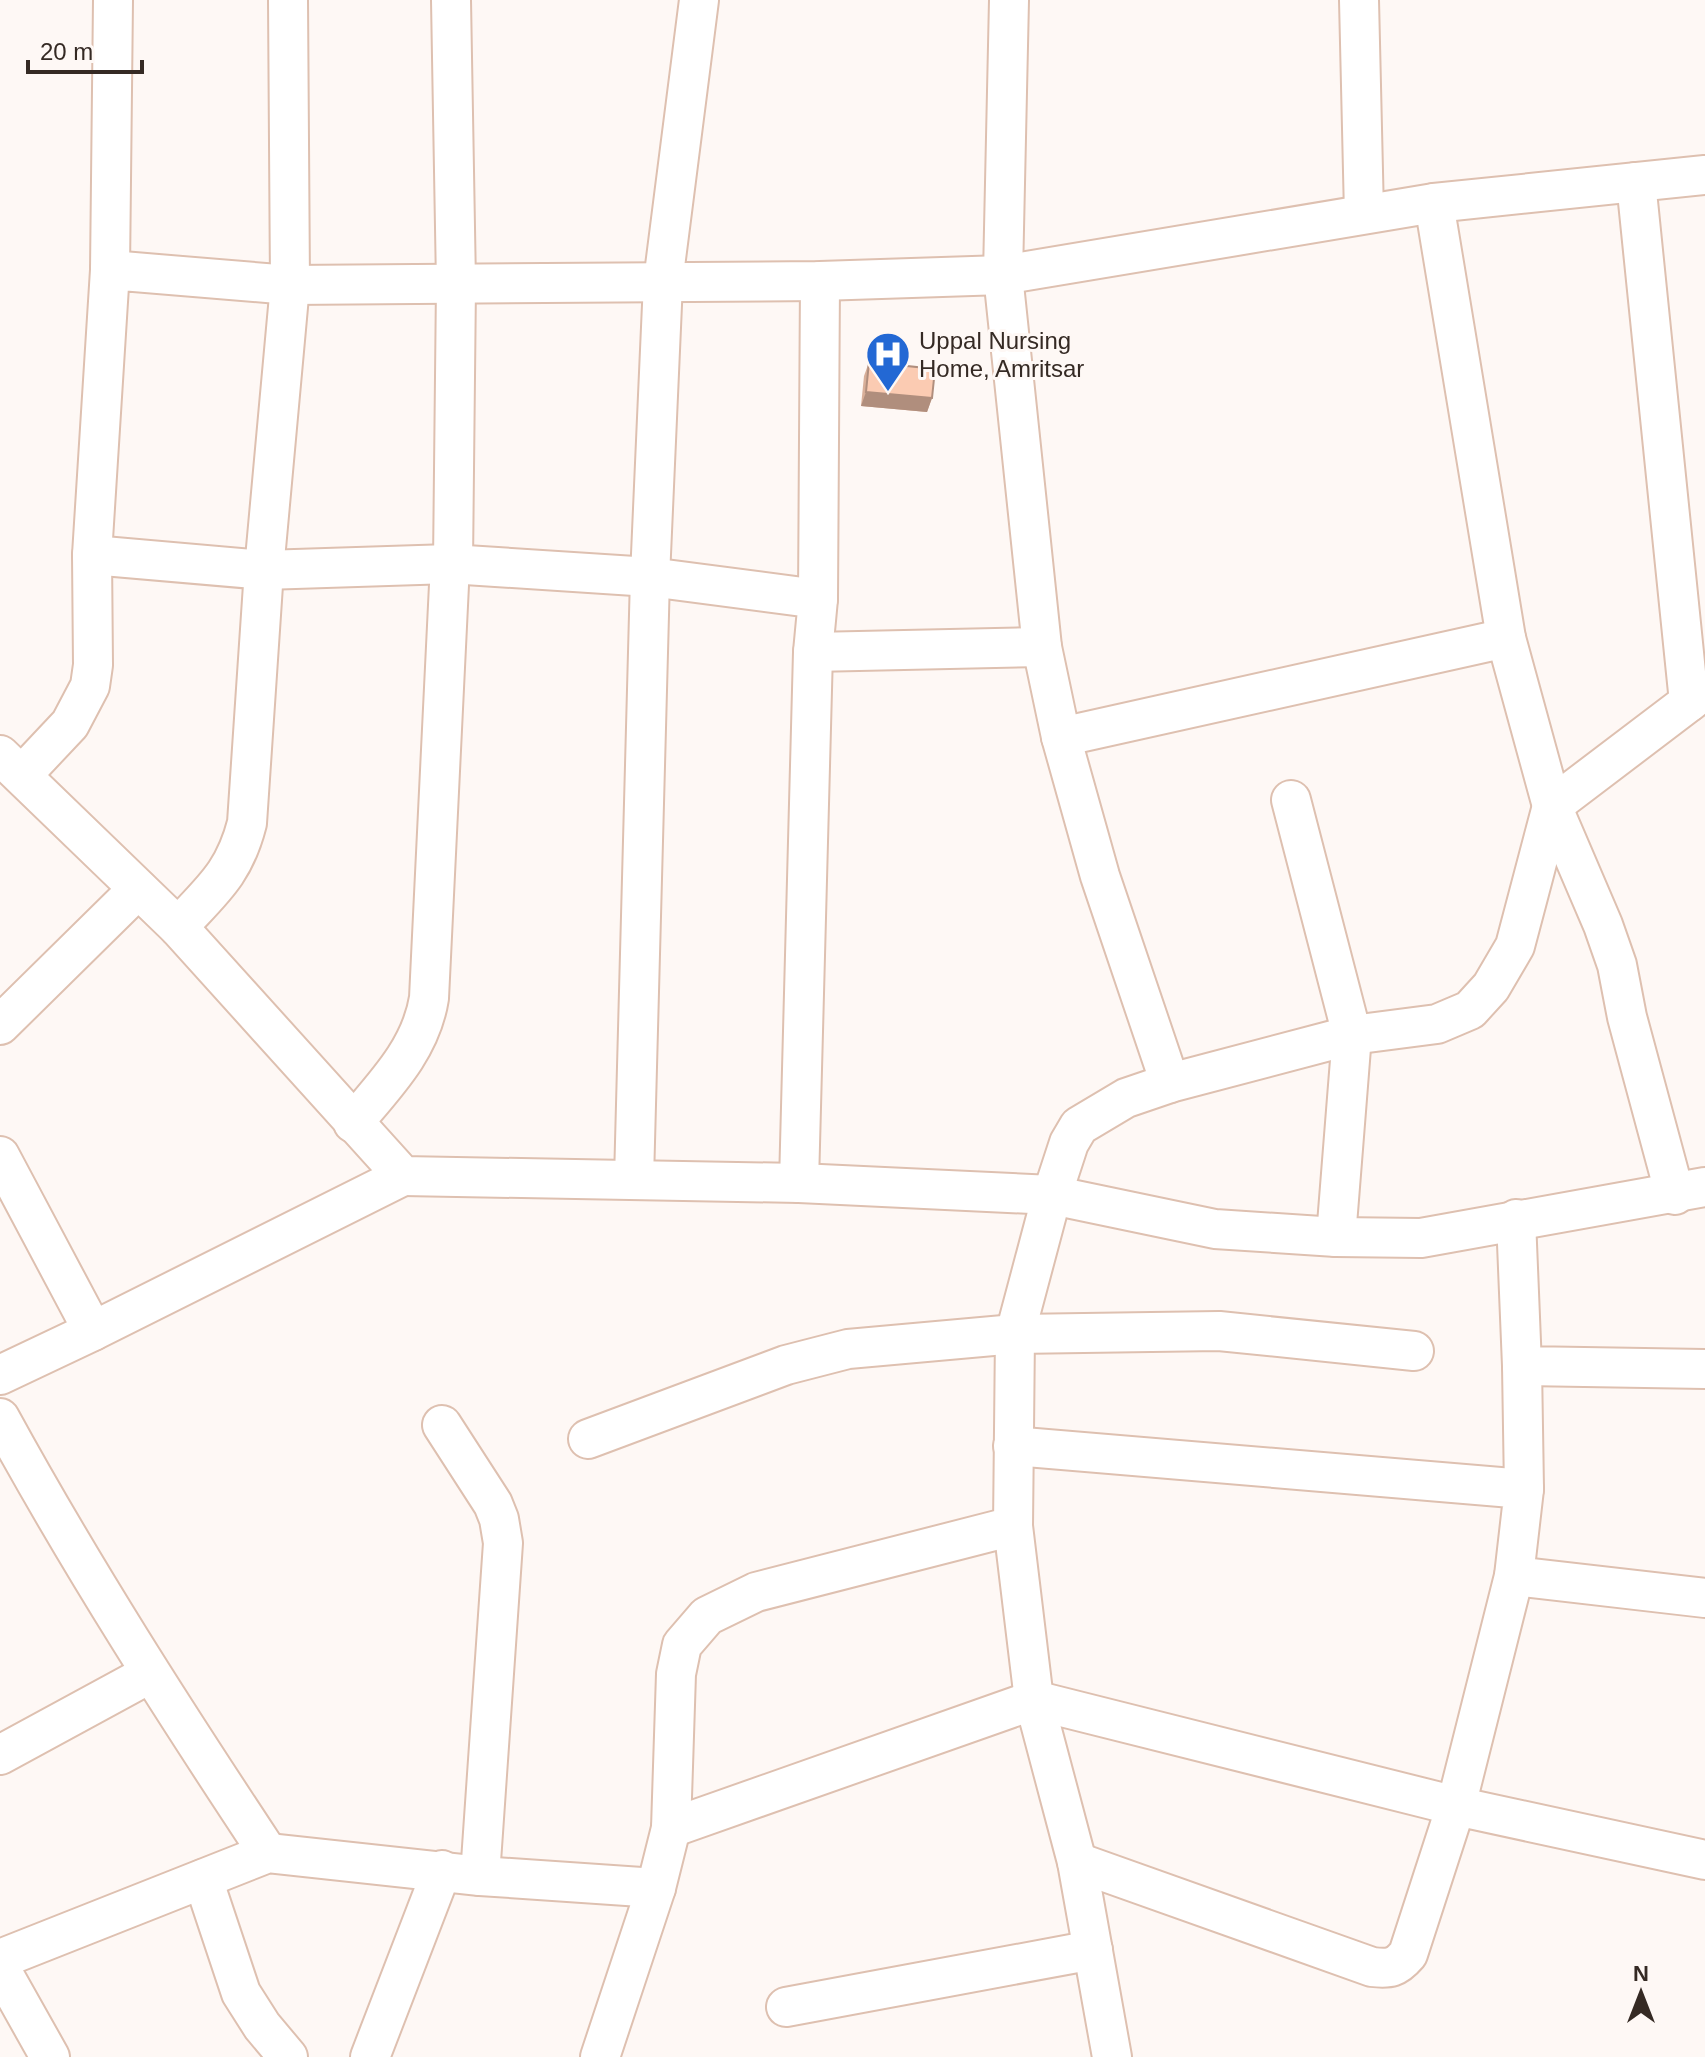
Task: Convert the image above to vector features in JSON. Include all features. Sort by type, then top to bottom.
[{"type":"street","points":[[113,0],[110,270],[92,555],[93,665],[90,686],[70,724],[11,765],[178,927],[403,1176]]},
{"type":"street","points":[[178,927],[227,874],[240,851],[247,823],[264,570],[290,285],[288,0]]},
{"type":"street","points":[[353,1123],[395,1073],[415,1043],[427,1015],[450,564],[453,563],[456,284],[451,0]]},
{"type":"street","points":[[634,1180],[650,577],[663,282],[699,0]]},
{"type":"street","points":[[1009,0],[1003,275],[1042,647],[1061,737],[1100,876],[1170,1083]]},
{"type":"street","points":[[1359,0],[1364,214]]},
{"type":"street","points":[[110,270],[290,285],[820,281],[1003,275],[1434,203],[1705,175]]},
{"type":"street","points":[[1112,2057],[1077,1862],[1034,1700],[1013,1526],[1015,1334],[1052,1195],[1069,1143],[1079,1126],[1126,1098],[1170,1083],[1352,1035],[1437,1024],[1470,1010],[1491,987],[1515,946],[1552,806],[1697,696],[1636,182]]},
{"type":"street","points":[[0,1375],[403,1176],[799,1183],[1052,1195],[1215,1229],[1336,1237],[1421,1238],[1690,1191],[1627,1017],[1617,965],[1603,925],[1552,806],[1506,638],[1434,203]]},
{"type":"street","points":[[799,1183],[813,652],[818,599],[820,281]]},
{"type":"street","points":[[92,555],[264,570],[450,564],[650,577],[818,599]]},
{"type":"street","points":[[1061,737],[1506,638]]},
{"type":"street","points":[[813,652],[1042,647]]},
{"type":"street","points":[[1291,800],[1352,1035],[1336,1237]]},
{"type":"street","points":[[0,1025],[138,889]]},
{"type":"street","points":[[0,1156],[93,1331]]},
{"type":"street","points":[[1077,1862],[1372,1967],[1389,1969],[1398,1966],[1408,1954],[1456,1806],[1514,1576],[1524,1489],[1516,1219]]},
{"type":"street","points":[[588,1439],[786,1365],[848,1349],[1015,1334],[1219,1331],[1414,1351]]},
{"type":"street","points":[[1522,1366],[1705,1369]]},
{"type":"street","points":[[0,1418],[60,1527],[149,1674],[268,1853]]},
{"type":"street","points":[[442,1425],[493,1504],[503,1543],[480,1876]]},
{"type":"street","points":[[1013,1446],[1524,1489]]},
{"type":"street","points":[[600,2057],[656,1888],[671,1828],[676,1674],[682,1645],[707,1616],[756,1592],[1013,1526]]},
{"type":"street","points":[[1514,1576],[1705,1598]]},
{"type":"street","points":[[0,1755],[149,1674]]},
{"type":"street","points":[[671,1828],[1034,1700],[1456,1806],[1705,1860]]},
{"type":"street","points":[[0,1959],[268,1853],[480,1876],[656,1888]]},
{"type":"street","points":[[370,2057],[442,1870]]},
{"type":"street","points":[[203,1879],[241,1993],[262,2026],[288,2057]]},
{"type":"street","points":[[786,2007],[1093,1950]]},
{"type":"street","points":[[0,1968],[50,2057]]},
{"type":"building","points":[[869,362],[935,369],[932,398],[866,392]]},
{"type":"place","name":"Uppal Nursing Home, Amritsar","points":[[888,393]]}]
